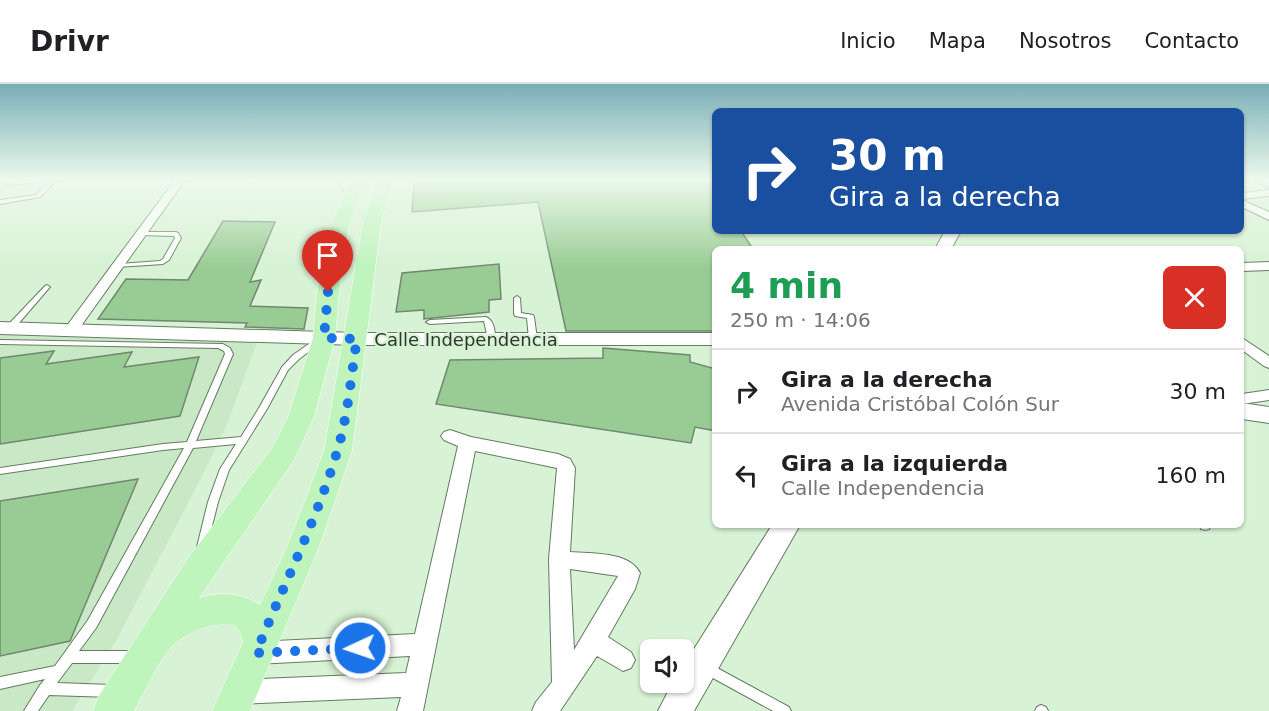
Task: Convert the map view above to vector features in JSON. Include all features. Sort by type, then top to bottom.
[{"type":"main road","points":[[341,332],[328,292],[345,209]]},
{"type":"main road","points":[[235,701],[303,547],[338,451],[341,332],[337,312],[356,224],[361,209]]},
{"type":"main road","points":[[118,701],[198,571],[236,523],[284,453],[341,332],[372,222],[379,209]]},
{"type":"main road","points":[[150,649],[166,630],[192,616],[218,609],[229,609],[249,616],[259,631],[258,647]]},
{"type":"street","points":[[71,330],[159,209]]},
{"type":"street","points":[[1254,209],[1269,217]]},
{"type":"street","points":[[1244,267],[1269,266]]},
{"type":"street","name":"Calle Independencia","points":[[3,333],[71,330],[341,332],[492,339],[712,339]]},
{"type":"street","points":[[1244,344],[1269,363]]},
{"type":"street","points":[[1244,399],[1269,395]]},
{"type":"street","points":[[1244,411],[1269,415]]},
{"type":"street","points":[[410,711],[425,644],[459,439],[564,464],[559,560],[564,686]]},
{"type":"street","points":[[675,711],[784,528]]},
{"type":"street","points":[[545,711],[594,640],[627,582],[629,573],[622,567],[559,560]]},
{"type":"street","points":[[594,640],[623,660]]},
{"type":"street","points":[[258,647],[425,644]]},
{"type":"street","points":[[235,701],[417,684]]},
{"type":"lane","points":[[118,266],[166,260],[178,238],[176,234],[142,234]]},
{"type":"lane","points":[[3,333],[46,287]]},
{"type":"lane","points":[[517,298],[518,314],[530,317],[533,339]]},
{"type":"lane","points":[[430,322],[486,319],[489,322],[492,339]]},
{"type":"lane","points":[[198,571],[204,535],[225,469],[285,369],[304,350],[341,332]]},
{"type":"lane","points":[[3,333],[220,346],[229,354],[190,445],[92,624],[30,711]]},
{"type":"lane","points":[[0,471],[243,440]]},
{"type":"lane","points":[[68,657],[97,656],[150,649]]},
{"type":"lane","points":[[703,666],[785,711]]},
{"type":"lane","points":[[0,683],[57,671]]},
{"type":"lane","points":[[44,689],[118,701]]},
{"type":"shaded area","points":[[0,335],[257,343],[225,429],[201,478],[117,639],[72,711],[0,711]]},
{"type":"building","points":[[412,209],[447,209],[412,212]]},
{"type":"building","points":[[540,209],[712,209],[712,234],[743,234],[751,246],[712,246],[712,331],[566,331]]},
{"type":"building","points":[[223,221],[275,222],[250,282],[261,280],[250,306],[308,308],[304,329],[245,327],[247,323],[98,319],[126,279],[188,280]]},
{"type":"building","points":[[499,264],[501,299],[489,300],[489,312],[424,319],[424,310],[396,312],[402,273]]},
{"type":"building","points":[[603,348],[690,355],[690,362],[712,368],[712,430],[695,427],[691,443],[436,404],[450,360],[603,358]]},
{"type":"building","points":[[54,351],[46,364],[132,352],[124,367],[199,357],[180,416],[0,444],[0,358]]},
{"type":"building","points":[[138,479],[70,641],[0,656],[0,501]]},
{"type":"route","points":[[328,292],[324,338],[357,339],[338,451],[303,547],[256,653],[360,648]]}]
